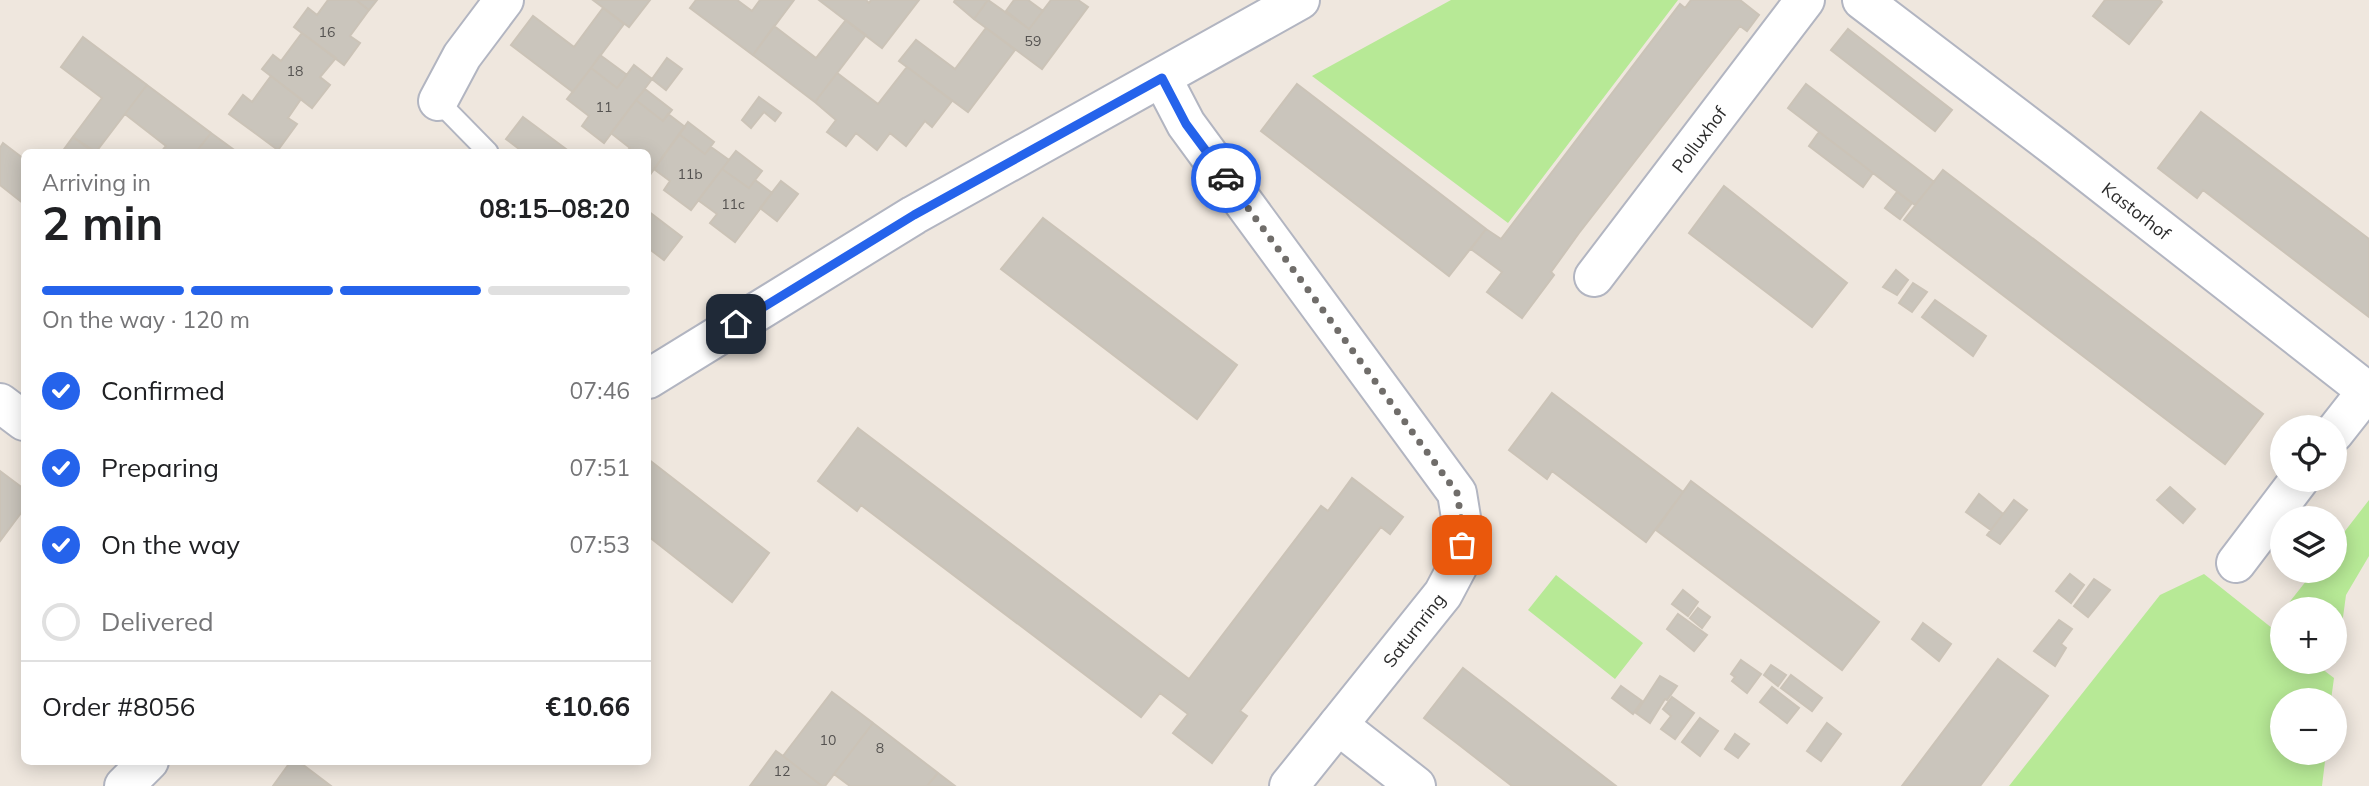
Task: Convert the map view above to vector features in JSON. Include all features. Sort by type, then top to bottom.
[{"type":"street","points":[[438,101],[461,56],[504,0]]},
{"type":"street","points":[[651,377],[914,215],[1300,0]]},
{"type":"street","name":"Polluxhof","points":[[1594,277],[1805,0]]},
{"type":"street","name":"Kastorhof","points":[[1862,0],[2367,391],[2347,416]]},
{"type":"street","name":"Saturnring","points":[[1162,78],[1186,124],[1457,493],[1463,530],[1461,561],[1443,594],[1289,786]]},
{"type":"street","points":[[0,403],[21,419]]},
{"type":"street","points":[[2236,563],[2290,492]]},
{"type":"street","points":[[1338,725],[1416,786]]},
{"type":"street","points":[[124,786],[145,765]]},
{"type":"lane","points":[[438,101],[485,149]]},
{"type":"green space","points":[[1451,0],[1678,0],[1508,223],[1312,76]]},
{"type":"green space","points":[[2369,500],[2369,556],[2346,597],[2293,597],[2305,583],[2347,583],[2347,528]]},
{"type":"green space","points":[[2204,574],[2270,626],[2270,674],[2329,674],[2334,678],[2333,688],[2270,688],[2270,765],[2325,765],[2322,786],[2009,786],[2160,595]]},
{"type":"green space","points":[[1556,575],[1643,643],[1615,679],[1528,610]]},
{"type":"building","points":[[328,0],[356,0],[369,10],[350,36],[360,43],[344,65],[294,27],[308,8],[317,15]]},
{"type":"building","points":[[356,0],[377,0],[369,10]]},
{"type":"building","points":[[593,0],[650,0],[629,27]]},
{"type":"building","points":[[696,0],[737,0],[752,11],[760,0],[794,0],[753,55],[690,8]]},
{"type":"building","points":[[819,0],[866,0],[869,3],[871,0],[919,0],[882,48]]},
{"type":"building","points":[[988,0],[974,19],[954,2]]},
{"type":"building","points":[[988,0],[1029,29],[1051,0],[1078,0],[1088,7],[1042,69],[974,19]]},
{"type":"building","points":[[1014,0],[1028,0],[1043,11],[1029,29],[1006,11]]},
{"type":"building","points":[[1691,0],[1740,0],[1759,15],[1747,31],[1740,26],[1579,233],[1551,272],[1554,275],[1522,318],[1487,292],[1502,272],[1471,249],[1486,229],[1501,239],[1680,4],[1685,8]]},
{"type":"building","points":[[2105,0],[2162,2],[2129,44],[2093,16]]},
{"type":"building","points":[[603,8],[624,24],[573,92],[511,45],[533,16],[574,47]]},
{"type":"building","points":[[846,20],[866,35],[815,102],[753,55],[774,26],[816,58]]},
{"type":"building","points":[[986,28],[1015,50],[968,112],[899,61],[916,40],[955,69]]},
{"type":"building","points":[[1848,29],[1952,110],[1935,131],[1831,50]]},
{"type":"building","points":[[302,33],[336,58],[320,77],[330,85],[312,108],[262,69],[273,55],[281,61]]},
{"type":"building","points":[[83,37],[147,85],[98,149],[91,149],[73,137],[102,98],[61,67]]},
{"type":"building","points":[[600,55],[627,75],[617,88],[591,68]]},
{"type":"building","points":[[667,58],[682,69],[666,90],[652,79]]},
{"type":"building","points":[[634,65],[652,79],[604,143],[582,126],[589,116],[567,99],[591,68],[617,88]]},
{"type":"building","points":[[907,67],[952,101],[932,127],[925,121],[906,146],[890,133],[877,150],[856,133],[846,146],[827,132],[836,120],[815,102],[837,73],[878,104]]},
{"type":"building","points":[[271,76],[301,99],[288,118],[297,124],[279,149],[229,114],[243,95],[252,102]]},
{"type":"building","points":[[1297,84],[1486,229],[1449,276],[1261,131]]},
{"type":"building","points":[[1806,84],[1934,182],[1915,205],[1788,108]]},
{"type":"building","points":[[147,85],[211,133],[198,149],[164,149],[166,146],[125,114]]},
{"type":"building","points":[[645,89],[672,110],[663,121],[636,100]]},
{"type":"building","points":[[759,97],[781,113],[775,121],[764,112],[751,128],[742,120]]},
{"type":"building","points":[[636,100],[663,121],[668,114],[685,127],[651,173],[651,149],[629,149],[611,133]]},
{"type":"building","points":[[2201,112],[2369,239],[2369,317],[2203,190],[2197,198],[2158,168]]},
{"type":"building","points":[[523,117],[566,149],[519,149],[506,139]]},
{"type":"building","points":[[688,122],[714,142],[705,154],[679,134]]},
{"type":"building","points":[[1819,132],[1873,173],[1863,187],[1809,146]]},
{"type":"building","points":[[211,133],[233,149],[198,149]]},
{"type":"building","points":[[679,134],[705,154],[711,147],[729,160],[691,210],[664,190],[670,181],[654,169]]},
{"type":"building","points":[[73,137],[89,149],[64,149]]},
{"type":"building","points":[[3,143],[21,157],[21,202],[0,185],[0,148]]},
{"type":"building","points":[[736,151],[762,171],[749,188],[722,169]]},
{"type":"building","points":[[722,169],[749,188],[755,180],[772,193],[735,242],[710,223],[717,214],[698,200]]},
{"type":"building","points":[[1943,170],[2263,414],[2225,464],[1904,220]]},
{"type":"building","points":[[781,181],[798,194],[777,221],[760,208]]},
{"type":"building","points":[[1724,186],[1847,283],[1812,327],[1689,233]]},
{"type":"building","points":[[1897,192],[1912,203],[1900,219],[1885,208]]},
{"type":"building","points":[[651,213],[682,237],[664,260],[651,250]]},
{"type":"building","points":[[1043,218],[1237,365],[1197,419],[1001,269]]},
{"type":"building","points":[[1896,270],[1908,280],[1897,295],[1883,287]]},
{"type":"building","points":[[1913,283],[1927,292],[1912,312],[1899,303]]},
{"type":"building","points":[[1935,300],[1986,336],[1973,356],[1922,317]]},
{"type":"building","points":[[1552,393],[1683,492],[1646,542],[1552,471],[1547,479],[1509,450]]},
{"type":"building","points":[[858,428],[1189,679],[1321,506],[1328,511],[1352,478],[1403,517],[1390,534],[1381,527],[1240,711],[1247,716],[1212,763],[1173,733],[1188,714],[1160,693],[1141,717],[861,505],[857,511],[818,481]]},
{"type":"building","points":[[651,461],[769,553],[732,602],[651,538]]},
{"type":"building","points":[[0,471],[21,487],[21,513],[0,541]]},
{"type":"building","points":[[1691,481],[1879,622],[1842,670],[1656,530]]},
{"type":"building","points":[[2170,487],[2195,509],[2183,523],[2157,500]]},
{"type":"building","points":[[1979,494],[2003,514],[1991,530],[1966,512]]},
{"type":"building","points":[[2014,500],[2027,510],[2000,544],[1987,535]]},
{"type":"building","points":[[2070,574],[2084,585],[2071,603],[2056,591]]},
{"type":"building","points":[[2094,579],[2110,590],[2088,617],[2074,606]]},
{"type":"building","points":[[1683,590],[1698,602],[1688,616],[1672,604]]},
{"type":"building","points":[[1698,608],[1710,617],[1702,628],[1690,618]]},
{"type":"building","points":[[1678,614],[1707,635],[1694,651],[1667,629]]},
{"type":"building","points":[[2059,620],[2072,629],[2061,644],[2066,648],[2055,666],[2034,651]]},
{"type":"building","points":[[1923,623],[1951,644],[1939,661],[1912,639]]},
{"type":"building","points":[[1998,659],[2048,696],[2027,724],[1980,786],[1902,786]]},
{"type":"building","points":[[1741,660],[1761,674],[1747,693],[1732,681],[1735,677],[1731,674]]},
{"type":"building","points":[[1771,665],[1786,675],[1778,686],[1764,675]]},
{"type":"building","points":[[1463,668],[1616,786],[1512,786],[1424,718]]},
{"type":"building","points":[[1791,675],[1822,698],[1812,711],[1781,688]]},
{"type":"building","points":[[1660,676],[1677,686],[1650,723],[1636,713]]},
{"type":"building","points":[[1621,686],[1642,701],[1633,714],[1612,698]]},
{"type":"building","points":[[1772,687],[1799,708],[1787,723],[1760,702]]},
{"type":"building","points":[[832,692],[873,723],[825,786],[822,786],[783,756]]},
{"type":"building","points":[[1672,697],[1694,713],[1675,739],[1661,729],[1671,716],[1663,709]]},
{"type":"building","points":[[1700,718],[1718,731],[1700,756],[1682,742]]},
{"type":"building","points":[[873,723],[938,773],[927,786],[850,786],[834,774]]},
{"type":"building","points":[[1827,723],[1841,734],[1821,761],[1807,751]]},
{"type":"building","points":[[1735,734],[1749,744],[1738,758],[1725,749]]},
{"type":"building","points":[[776,751],[783,756],[822,786],[750,786]]},
{"type":"building","points":[[288,765],[303,765],[331,786],[273,786]]},
{"type":"building","points":[[938,773],[955,786],[927,786]]},
{"type":"way so far","points":[[1226,178],[1457,493],[1463,530],[1462,545]]},
{"type":"route","points":[[736,324],[914,215],[1162,78],[1186,124],[1226,178]]}]
